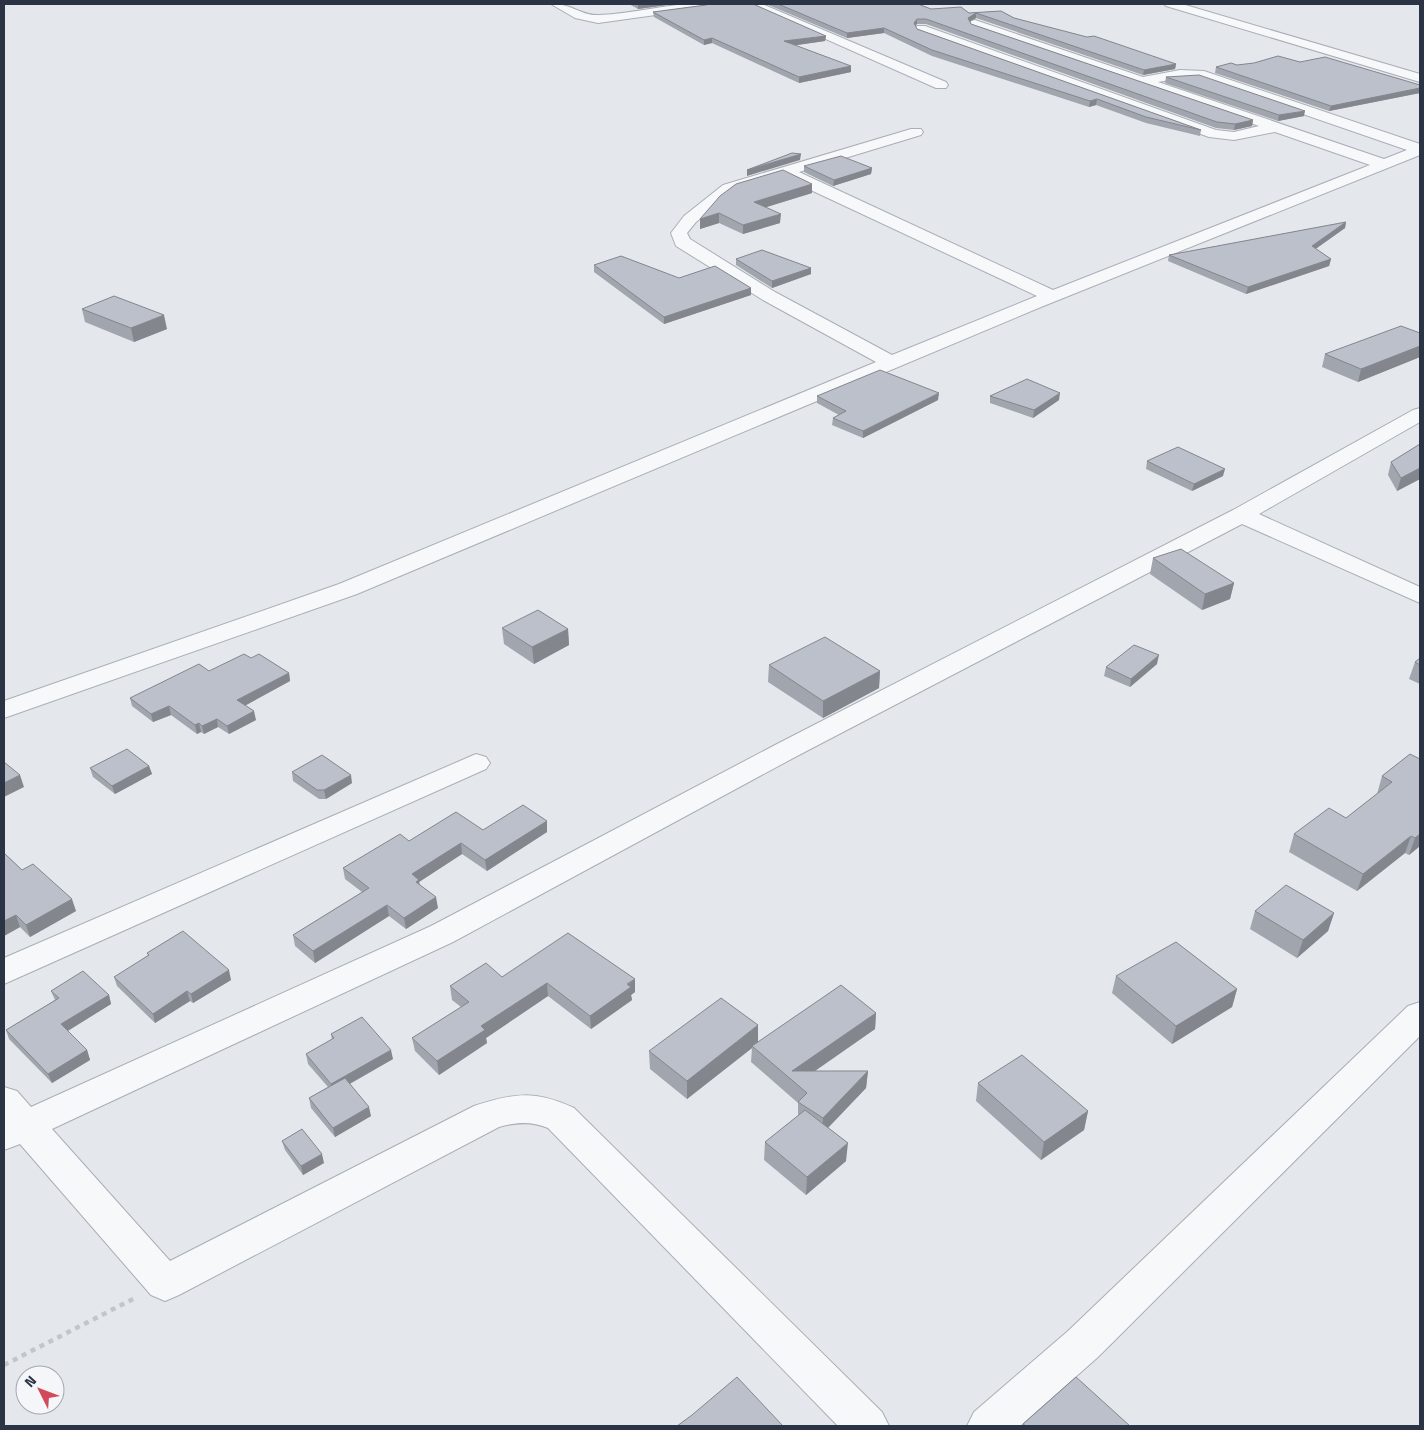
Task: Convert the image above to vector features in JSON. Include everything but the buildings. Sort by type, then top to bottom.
[{"type":"street","points":[[557,4],[579,15],[598,19],[706,4]]},
{"type":"street","points":[[753,4],[942,85]]},
{"type":"street","points":[[1170,4],[1420,78]]},
{"type":"street","points":[[975,24],[1383,164]]},
{"type":"street","points":[[921,29],[1214,134],[1234,136],[1276,127]]},
{"type":"street","points":[[1401,72],[1420,68]]},
{"type":"street","points":[[1093,92],[1180,74],[1200,74],[1420,150]]},
{"type":"street","points":[[890,362],[769,296],[682,242],[679,233],[690,219],[729,188],[916,132]]},
{"type":"street","points":[[4,710],[348,589],[890,362],[1420,150]]},
{"type":"street","points":[[784,171],[1052,296]]},
{"type":"street","points":[[867,1426],[561,1118],[544,1109],[528,1107],[507,1109],[487,1116],[165,1283],[11,1121],[442,934],[787,750],[1241,515],[1420,414]]},
{"type":"street","points":[[1241,515],[1420,596]]},
{"type":"street","points":[[4,972],[476,763]]},
{"type":"street","points":[[989,1426],[1083,1344],[1420,1016]]},
{"type":"path","points":[[4,1365],[165,1283]]}]
